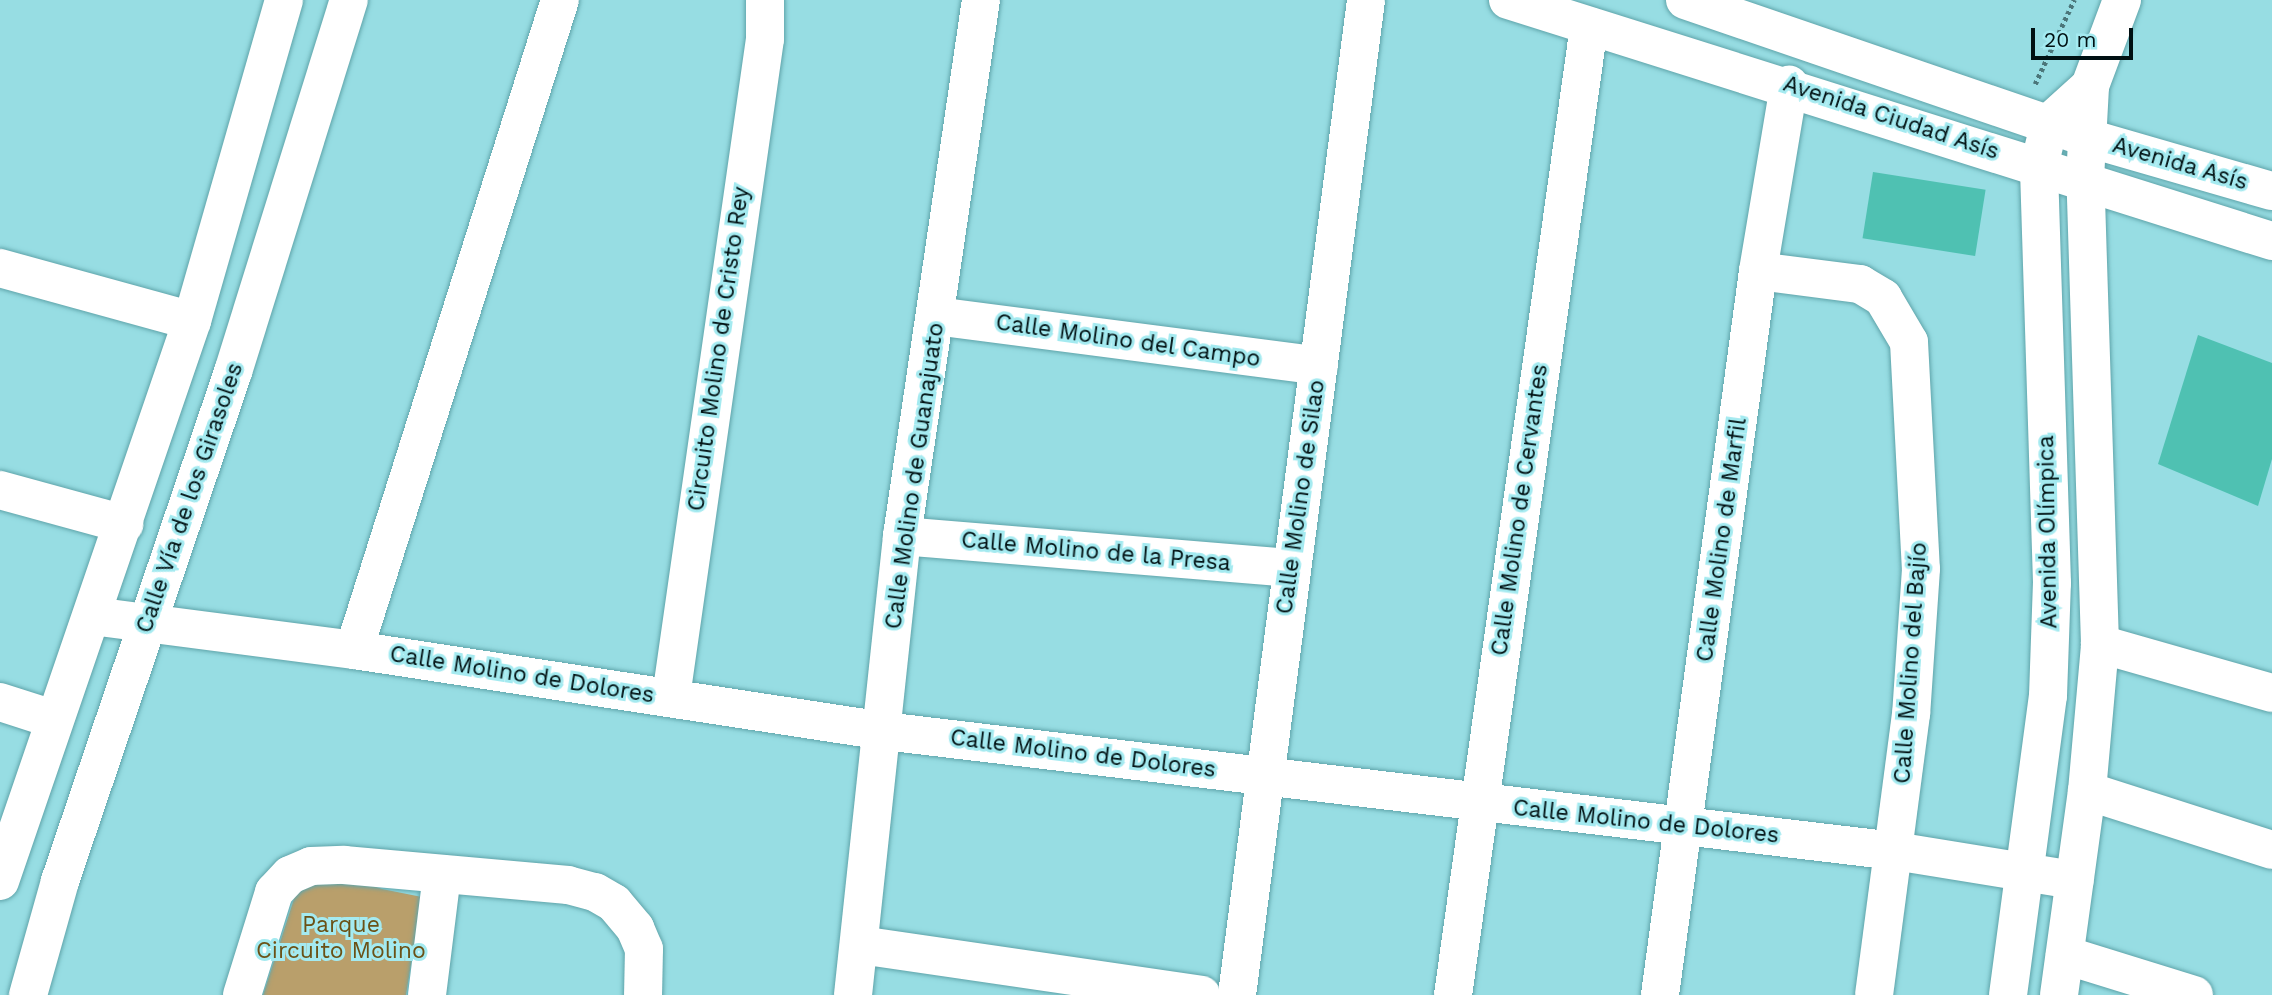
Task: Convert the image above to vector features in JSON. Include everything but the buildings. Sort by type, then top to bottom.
[{"type":"street","points":[[0,881],[53,719],[93,616],[192,321],[284,0]]},
{"type":"street","name":"Calle Vía de los Girasoles","points":[[28,995],[60,881],[233,372],[349,0]]},
{"type":"street","points":[[354,650],[560,0]]},
{"type":"street","name":"Circuito Molino de Cristo Rey","points":[[671,697],[765,38],[765,0]]},
{"type":"street","name":"Calle Molino de Guanajuato","points":[[853,995],[884,731],[902,536],[981,0]]},
{"type":"street","name":"Calle Molino de Silao","points":[[1237,995],[1289,568],[1319,366],[1366,0]]},
{"type":"street","name":"Avenida Ciudad Asís","points":[[1508,0],[1789,85],[2272,241]]},
{"type":"street","name":"Avenida Ciudad Asís","points":[[1685,0],[2088,138]]},
{"type":"street","name":"Avenida Olímpica","points":[[2059,995],[2087,791],[2100,644],[2085,179],[2090,86],[2122,0]]},
{"type":"street","name":"Calle Molino de Cervantes","points":[[1453,995],[1589,26]]},
{"type":"street","name":"Calle Molino de Marfil","points":[[1660,995],[1759,271],[1789,85]]},
{"type":"street","name":"Avenida Olímpica","points":[[2008,995],[2048,696],[2052,583],[2036,118],[2090,86]]},
{"type":"street","name":"Avenida Asís","points":[[2088,138],[2272,191]]},
{"type":"street","points":[[0,268],[192,321]]},
{"type":"street","name":"Calle Molino del Bajío","points":[[1759,271],[1860,284],[1883,298],[1909,342],[1922,569],[1895,850],[1874,995]]},
{"type":"street","name":"Calle Molino del Campo","points":[[936,316],[1319,366]]},
{"type":"street","points":[[0,489],[124,524]]},
{"type":"street","name":"Calle Molino de la Presa","points":[[902,536],[1289,568]]},
{"type":"street","name":"Calle Molino de Dolores","points":[[93,616],[145,626],[354,650],[884,731],[1895,850],[2075,880]]},
{"type":"street","points":[[2100,644],[2272,693]]},
{"type":"street","points":[[0,702],[53,719]]},
{"type":"street","points":[[2087,791],[2272,850]]},
{"type":"street","points":[[242,995],[274,892],[290,875],[311,866],[334,865],[568,885],[614,903],[635,928],[644,949],[643,995]]},
{"type":"street","points":[[427,995],[442,874]]},
{"type":"street","points":[[860,946],[1201,995]]},
{"type":"street","points":[[2065,955],[2194,995]]},
{"type":"path","points":[[2036,118],[2074,0]]},
{"type":"green space","name":"Parque Circuito Molino","points":[[331,870],[382,889],[422,897],[406,995],[263,995],[302,874]]}]
